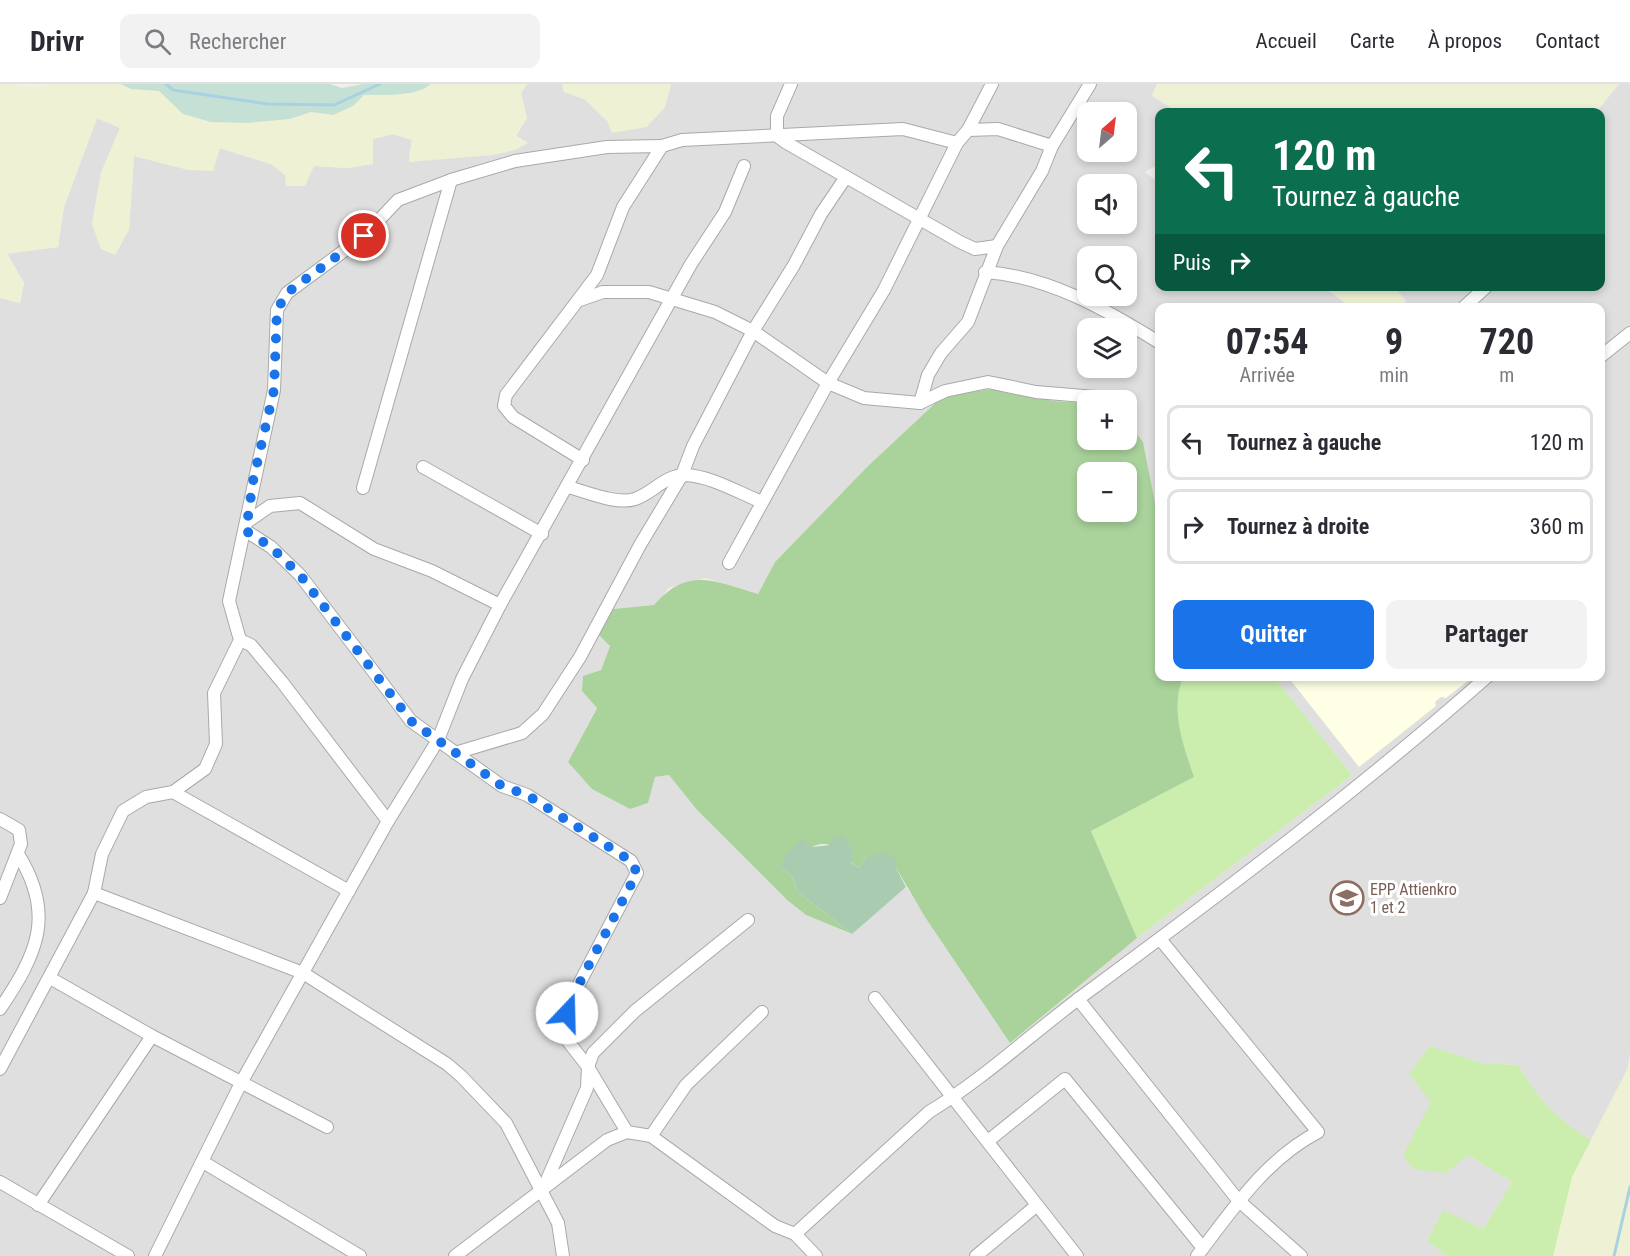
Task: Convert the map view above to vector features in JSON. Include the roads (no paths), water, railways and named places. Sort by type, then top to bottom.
[{"type":"street","points":[[777,136],[777,116],[792,84]]},
{"type":"street","points":[[729,563],[828,383],[884,290],[957,143],[968,130],[992,84]]},
{"type":"street","points":[[920,403],[928,375],[937,360],[968,322],[985,272],[997,246],[1042,171],[1052,146],[1090,84]]},
{"type":"street","points":[[0,1069],[94,893],[102,854],[123,811],[146,797],[173,792],[205,770],[213,751],[217,724],[214,693],[240,640],[229,601],[274,390],[277,310],[287,293],[364,236],[398,200],[451,180],[515,161],[607,147],[662,146],[682,140],[903,129],[957,143]]},
{"type":"street","points":[[968,130],[998,129],[1052,146]]},
{"type":"street","points":[[777,136],[975,249],[997,246]]},
{"type":"street","points":[[583,460],[513,417],[504,406],[506,395],[597,275],[623,207],[662,146]]},
{"type":"street","points":[[155,1256],[242,1081],[388,820],[438,740],[462,678],[500,605],[673,298],[725,212],[744,166]]},
{"type":"street","points":[[455,753],[522,733],[543,714],[580,657],[640,545],[682,475],[693,446],[753,331],[794,265],[821,214],[846,177]]},
{"type":"street","points":[[363,488],[451,180]]},
{"type":"street","points":[[985,272],[1010,273],[1092,303],[1155,340]]},
{"type":"street","points":[[1468,303],[1482,291]]},
{"type":"street","points":[[580,300],[603,292],[649,292],[715,312],[753,331],[828,383],[864,398],[920,403],[945,391],[988,382],[1036,392],[1077,395]]},
{"type":"street","points":[[1605,353],[1630,333]]},
{"type":"street","points":[[423,467],[542,534]]},
{"type":"street","points":[[568,487],[625,501],[641,496],[671,477],[682,475],[708,478],[744,496],[762,502]]},
{"type":"street","points":[[246,527],[270,506],[300,503],[374,549],[432,571],[500,605]]},
{"type":"street","points":[[246,527],[300,575],[411,721],[502,786],[527,795],[631,861],[637,873],[578,986],[562,1027],[567,1040],[588,1068],[627,1132]]},
{"type":"street","points":[[240,640],[251,645],[282,682],[388,820]]},
{"type":"street","points":[[795,1234],[929,1112],[954,1097],[1078,999],[1358,788],[1482,681]]},
{"type":"street","points":[[173,792],[349,891]]},
{"type":"street","points":[[0,819],[19,830],[21,844],[0,898]]},
{"type":"street","points":[[0,1009],[22,977],[40,924],[37,897],[30,872],[18,854]]},
{"type":"street","points":[[94,893],[303,973],[461,1076],[506,1123],[543,1190],[558,1223],[562,1256]]},
{"type":"street","points":[[543,1190],[587,1088],[588,1068],[593,1053],[635,1011],[748,920]]},
{"type":"street","points":[[988,1141],[1065,1079],[1200,1252],[1238,1200],[1266,1170],[1298,1143],[1318,1132],[1160,939]]},
{"type":"street","points":[[50,978],[152,1036],[327,1127]]},
{"type":"street","points":[[875,998],[1077,1256]]},
{"type":"street","points":[[1078,999],[1238,1200],[1301,1256]]},
{"type":"street","points":[[651,1136],[686,1085],[762,1012]]},
{"type":"street","points":[[38,1205],[152,1036]]},
{"type":"street","points":[[455,1256],[607,1140],[627,1132],[651,1136],[775,1226],[795,1234],[816,1256]]},
{"type":"street","points":[[203,1162],[360,1256]]},
{"type":"street","points":[[0,1182],[128,1256]]},
{"type":"street","points":[[976,1256],[1036,1206]]},
{"type":"waterway","points":[[166,84],[173,90],[268,104],[334,105],[380,84]]},
{"type":"waterway","points":[[1614,1256],[1630,1187]]},
{"type":"place","name":"EPP Attienkro 1 et 2","points":[[1347,898]]}]
